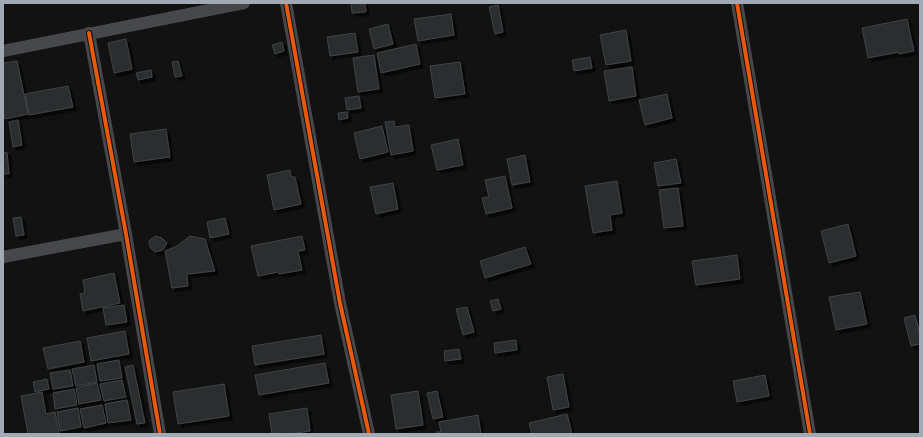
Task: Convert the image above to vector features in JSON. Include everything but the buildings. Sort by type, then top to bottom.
[{"type":"street","points":[[3,50],[244,3]]},
{"type":"street","points":[[286,3],[340,303],[369,434]]},
{"type":"street","points":[[737,3],[810,434]]},
{"type":"street","points":[[88,34],[126,234],[160,434]]},
{"type":"street","points":[[3,257],[126,234]]},
{"type":"cycle path","points":[[286,3],[340,303],[369,434]]},
{"type":"cycle path","points":[[737,3],[810,434]]},
{"type":"cycle path","points":[[89,33],[126,234],[160,434]]}]
